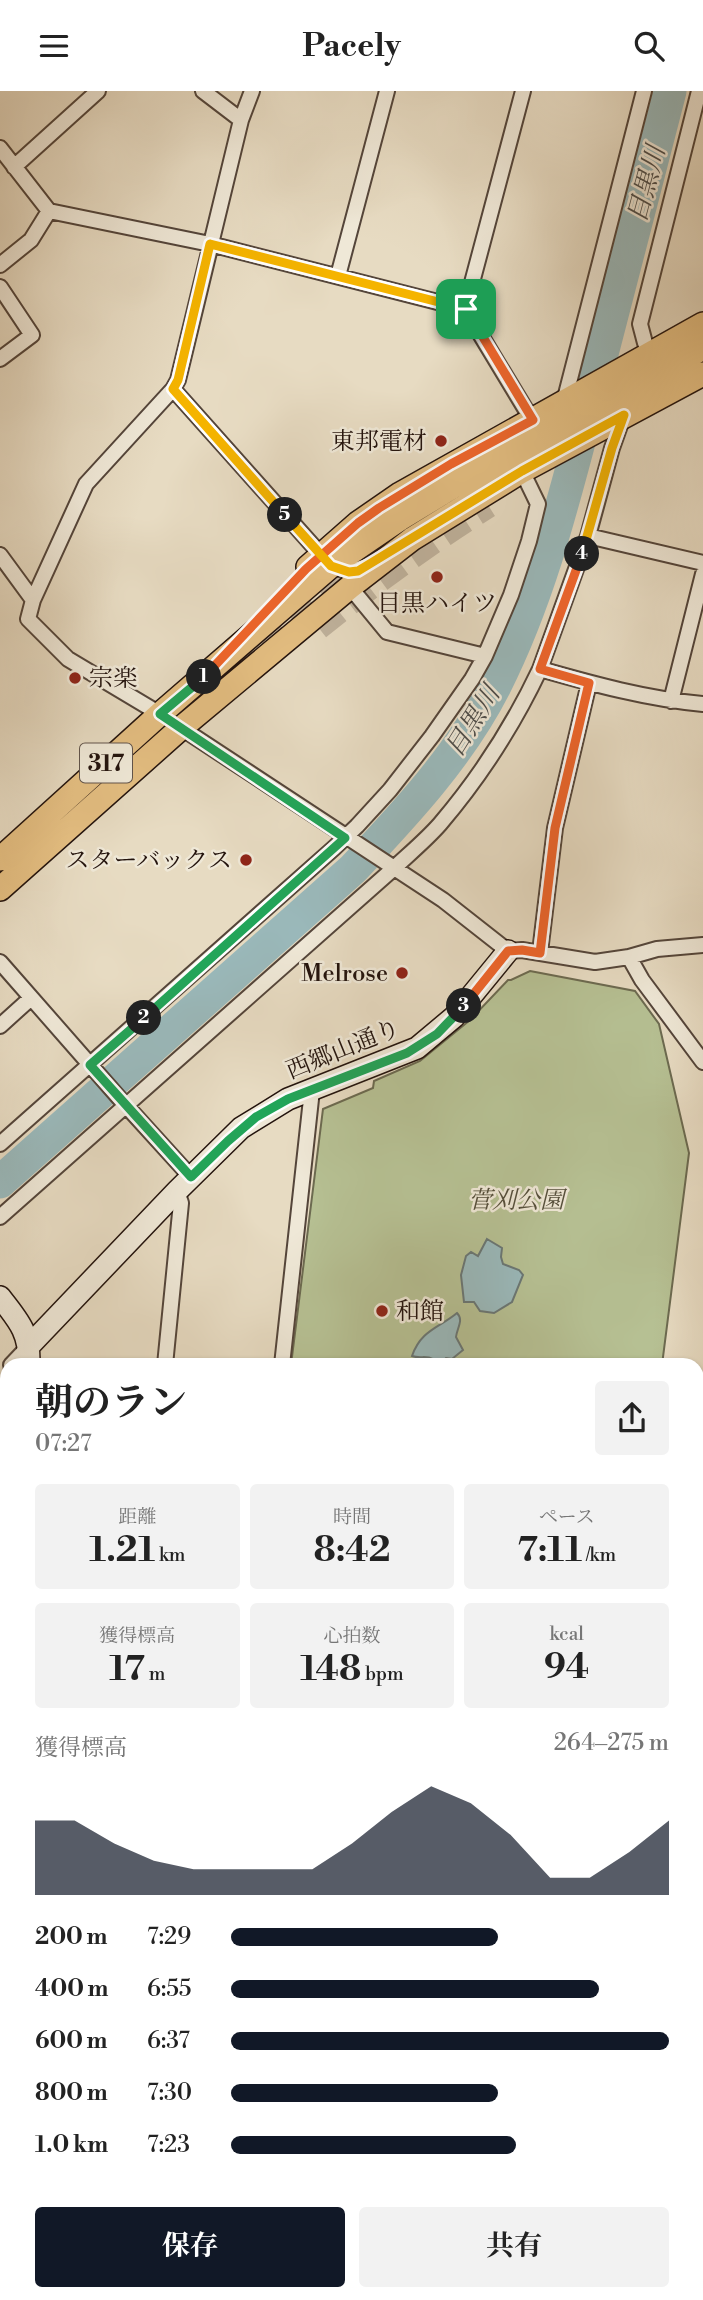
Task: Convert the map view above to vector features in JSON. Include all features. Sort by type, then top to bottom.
[{"type":"main road","points":[[642,359],[703,324]]},
{"type":"main road","name":"317","points":[[0,889],[181,728],[350,587],[412,539],[514,464],[703,348]]},
{"type":"main road","name":"317","points":[[0,859],[160,714],[213,670],[379,508],[451,464],[642,359]]},
{"type":"main road","name":"317","points":[[326,561],[364,543],[459,483],[557,452],[703,374]]},
{"type":"street","points":[[14,167],[98,91]]},
{"type":"street","points":[[203,91],[241,120]]},
{"type":"street","points":[[251,91],[241,120],[178,380],[173,389],[86,484],[33,600],[28,619],[68,659],[160,714],[443,900],[508,951],[522,950],[595,962],[657,950],[703,945]]},
{"type":"street","points":[[338,276],[387,91]]},
{"type":"street","points":[[466,309],[523,91]]},
{"type":"street","points":[[567,400],[644,91]]},
{"type":"street","points":[[642,359],[645,343],[640,324],[699,91]]},
{"type":"street","points":[[0,148],[49,211],[210,244],[466,309],[533,420]]},
{"type":"street","points":[[0,264],[31,240],[49,211]]},
{"type":"street","points":[[0,287],[32,335],[0,359]]},
{"type":"street","points":[[173,389],[326,561],[349,572],[358,571],[412,539]]},
{"type":"street","points":[[0,1217],[124,1103],[438,825],[471,786],[519,710],[540,669],[588,536],[612,448],[616,419]]},
{"type":"street","points":[[0,1144],[92,1068],[348,839],[424,746],[485,656],[511,595],[529,541],[538,503],[514,464]]},
{"type":"street","points":[[588,536],[703,563]]},
{"type":"street","points":[[0,555],[33,600]]},
{"type":"street","points":[[671,701],[703,574]]},
{"type":"street","points":[[350,587],[387,632],[485,656]]},
{"type":"street","points":[[540,669],[671,701],[703,704]]},
{"type":"street","points":[[540,953],[555,828],[589,683]]},
{"type":"street","name":"西郷山通り","points":[[29,1355],[184,1184],[241,1128],[272,1107],[407,1053],[427,1041],[465,1005],[508,951]]},
{"type":"street","points":[[629,957],[642,980],[703,1062]]},
{"type":"street","points":[[0,962],[124,1103],[184,1184],[166,1358]]},
{"type":"street","points":[[0,1026],[31,998]]},
{"type":"street","points":[[283,1358],[312,1090]]},
{"type":"street","points":[[0,1297],[20,1323],[29,1355]]},
{"type":"green space","name":"菅刈公園","points":[[530,971],[635,991],[659,1024],[689,1153],[663,1358],[292,1358],[323,1109],[373,1088],[374,1081],[420,1061],[470,1020],[511,980]]},
{"type":"water","points":[[487,1239],[502,1248],[503,1264],[519,1270],[523,1275],[512,1302],[494,1313],[480,1311],[474,1302],[464,1302],[461,1275],[466,1256],[471,1252],[478,1256]]},
{"type":"water","points":[[457,1313],[460,1321],[456,1337],[463,1350],[453,1358],[412,1356],[425,1335]]},
{"type":"waterway","name":"目黒川","points":[[0,1182],[353,869],[431,782],[466,736],[511,652],[550,547],[670,91]]},
{"type":"tunnel","points":[[86,798],[264,640],[358,566],[455,498]]},
{"type":"tunnel","points":[[318,627],[402,563],[488,505]]},
{"type":"place","name":"東邦電材","points":[[441,441]]},
{"type":"place","name":"目黒ハイツ","points":[[437,577]]},
{"type":"place","name":"宗楽","points":[[75,678]]},
{"type":"place","name":"スターバックス","points":[[246,860]]},
{"type":"place","name":"Melrose","points":[[402,973]]},
{"type":"place","name":"和館","points":[[382,1311]]},
{"type":"route","points":[[466,309],[210,244],[178,380],[173,389],[309,542],[321,555],[331,566],[349,572],[368,566],[522,471],[624,415],[588,536],[540,669],[589,683],[555,828],[540,953],[508,951],[465,1005],[427,1041],[407,1053],[272,1107],[241,1128],[191,1177],[90,1065],[345,838],[160,714],[213,670],[306,569],[321,555],[339,539],[358,523],[451,464],[533,420],[466,309]]}]
